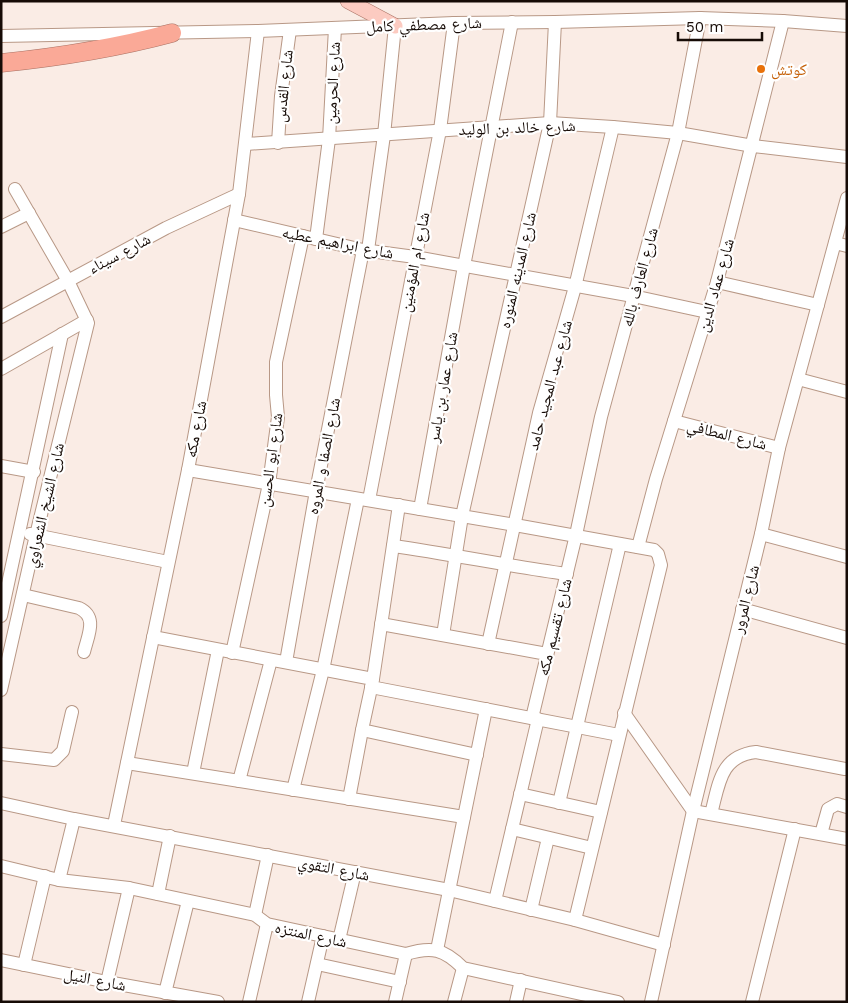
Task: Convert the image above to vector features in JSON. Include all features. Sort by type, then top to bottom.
[{"type":"highway","points":[[1,62],[82,54],[172,32]]},
{"type":"main road","points":[[348,1],[395,26]]},
{"type":"street","name":"شارع مصطفي كامل","points":[[1,36],[258,31],[454,23],[700,18],[783,20],[847,26]]},
{"type":"street","name":"شارع العارف بالله","points":[[576,535],[601,417],[678,133],[700,18]]},
{"type":"street","name":"شارع عماد الدين","points":[[638,547],[656,479],[717,282],[753,146],[783,20]]},
{"type":"street","name":"شارع عمار بن ياسر","points":[[420,509],[464,266],[512,22]]},
{"type":"street","name":"شارع المدينه المنوره","points":[[443,635],[462,516],[550,123],[556,22]]},
{"type":"street","name":"شارع ام المؤمنين","points":[[292,790],[364,499],[440,130],[454,23]]},
{"type":"street","name":"شارع الصفا و المروه","points":[[286,662],[316,492],[365,250],[384,135],[395,26]]},
{"type":"street","name":"شارع الحرمين","points":[[310,238],[329,139],[334,28]]},
{"type":"street","name":"شارع القدس","points":[[278,143],[281,96],[290,30]]},
{"type":"street","name":"شارع مكه","points":[[114,825],[188,470],[239,194],[258,31]]},
{"type":"street","name":"شارع خالد بن الوليد","points":[[246,144],[550,123],[678,133],[753,146],[847,156]]},
{"type":"street","name":"شارع عبد المجيد حامد","points":[[488,644],[539,413],[575,286],[614,127]]},
{"type":"street","points":[[1,369],[87,320],[68,281],[15,189]]},
{"type":"street","name":"شارع سيناء","points":[[1,317],[166,228],[239,194]]},
{"type":"street","name":"شارع المرور","points":[[651,1002],[693,810],[761,534],[779,448],[818,305],[841,244],[847,198]]},
{"type":"street","points":[[1,227],[28,213]]},
{"type":"street","name":"شارع ابراهيم عطيه","points":[[234,220],[365,250],[415,257],[633,296],[707,312]]},
{"type":"street","name":"شارع ابو الحسن","points":[[232,652],[269,484],[278,416],[276,362],[310,238]]},
{"type":"street","points":[[717,282],[818,305]]},
{"type":"street","name":"شارع الشيخ الشعراوي","points":[[1,690],[5,661],[23,595],[88,323],[87,320]]},
{"type":"street","name":"شارع الشيخ الشعراوي","points":[[1,616],[34,472],[62,334]]},
{"type":"street","points":[[798,379],[847,392]]},
{"type":"street","name":"شارع المطافي","points":[[674,421],[779,448]]},
{"type":"street","points":[[1,466],[34,472]]},
{"type":"street","points":[[188,470],[576,535],[654,550],[658,554],[661,565],[574,920]]},
{"type":"street","points":[[349,799],[372,683],[399,505]]},
{"type":"street","points":[[20,532],[168,562]]},
{"type":"street","points":[[761,534],[847,557]]},
{"type":"street","name":"شارع تقسيم مكه","points":[[495,901],[520,794],[547,654],[576,535]]},
{"type":"street","points":[[559,803],[620,544]]},
{"type":"street","points":[[392,546],[456,555],[506,566],[567,574]]},
{"type":"street","points":[[23,595],[85,611],[89,616],[91,624],[84,652]]},
{"type":"street","points":[[742,609],[847,638]]},
{"type":"street","points":[[381,624],[547,654]]},
{"type":"street","points":[[153,638],[286,662],[486,709],[619,735]]},
{"type":"street","points":[[194,773],[218,650]]},
{"type":"street","points":[[239,781],[271,660]]},
{"type":"street","points":[[486,709],[437,950],[452,956],[463,968],[521,980],[584,998],[618,1002]]},
{"type":"street","points":[[1,754],[54,760],[64,751],[72,712]]},
{"type":"street","points":[[624,713],[693,810],[847,839]]},
{"type":"street","points":[[362,730],[477,755]]},
{"type":"street","points":[[711,814],[724,770],[732,760],[743,753],[756,752],[845,769]]},
{"type":"street","points":[[127,763],[464,817]]},
{"type":"street","points":[[520,794],[601,812]]},
{"type":"street","name":"شارع التقوي","points":[[1,802],[74,818],[449,890],[574,920],[664,945]]},
{"type":"street","points":[[821,834],[828,809],[837,804],[847,807]]},
{"type":"street","points":[[59,880],[74,818]]},
{"type":"street","points":[[512,829],[592,848]]},
{"type":"street","points":[[752,1002],[795,829]]},
{"type":"street","points":[[158,894],[170,836]]},
{"type":"street","points":[[531,910],[548,838]]},
{"type":"street","points":[[255,915],[268,855]]},
{"type":"street","name":"شارع المنتزه","points":[[1,866],[59,880],[129,888],[255,915],[266,924],[406,954],[421,949],[437,950]]},
{"type":"street","points":[[339,940],[355,872]]},
{"type":"street","points":[[24,965],[45,876]]},
{"type":"street","points":[[107,982],[129,888]]},
{"type":"street","points":[[165,992],[188,901]]},
{"type":"street","points":[[249,1002],[266,924]]},
{"type":"street","points":[[308,1002],[323,936]]},
{"type":"street","points":[[395,1002],[406,954]]},
{"type":"street","name":"شارع النيل","points":[[1,960],[218,1002]]},
{"type":"street","points":[[317,964],[400,982]]},
{"type":"street","points":[[454,1002],[463,968]]},
{"type":"street","points":[[516,1002],[521,980]]},
{"type":"place","name":"كوتش","points":[[761,69]]}]
